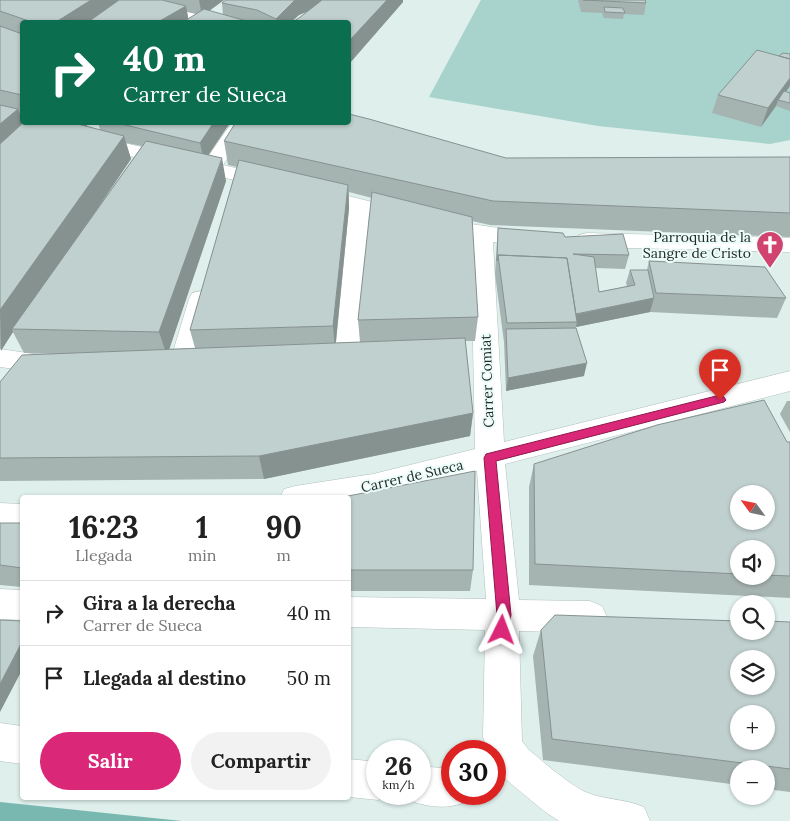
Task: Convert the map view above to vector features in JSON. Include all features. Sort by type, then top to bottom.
[{"type":"street","points":[[112,16],[128,0],[208,19]]},
{"type":"street","points":[[97,125],[78,138],[139,162],[210,168],[233,184],[359,204],[482,236],[790,245]]},
{"type":"street","points":[[210,168],[240,125]]},
{"type":"street","points":[[347,355],[359,204]]},
{"type":"street","name":"Carrer Comiat","points":[[482,236],[476,349],[490,458],[504,615],[502,630],[503,740]]},
{"type":"street","points":[[206,279],[172,365],[211,363]]},
{"type":"street","points":[[7,357],[75,367]]},
{"type":"street","name":"Carrer de Sueca","points":[[314,495],[373,486],[490,458],[790,381]]},
{"type":"street","points":[[0,516],[20,517]]},
{"type":"street","points":[[0,604],[20,605]]},
{"type":"street","points":[[351,612],[622,618]]},
{"type":"street","points":[[0,742],[20,745]]},
{"type":"street","points":[[506,767],[537,779],[562,801],[601,818],[630,821]]},
{"type":"street","points":[[351,778],[366,780]]},
{"type":"shaded area","points":[[481,0],[790,0],[790,140],[770,144],[598,126],[429,97]]},
{"type":"shaded area","points":[[0,802],[182,821],[0,821]]},
{"type":"building","points":[[0,0],[91,0],[59,20],[26,20],[0,11]]},
{"type":"building","points":[[119,0],[162,0],[186,6],[162,20],[91,20]]},
{"type":"building","points":[[226,0],[295,0],[276,19],[257,10],[222,3]]},
{"type":"building","points":[[322,0],[387,0],[351,39],[351,20],[296,20]]},
{"type":"building","points":[[583,0],[645,0],[646,3]]},
{"type":"building","points":[[604,7],[623,8],[625,13],[605,12]]},
{"type":"building","points":[[204,9],[243,20],[186,20]]},
{"type":"building","points":[[0,26],[20,33],[20,95],[0,90]]},
{"type":"building","points":[[757,50],[790,59],[790,78],[768,108],[718,95]]},
{"type":"building","points":[[783,53],[790,54],[790,59],[779,56]]},
{"type":"building","points":[[784,91],[790,93],[790,103],[778,100]]},
{"type":"building","points":[[0,105],[18,109],[0,124]]},
{"type":"building","points":[[351,114],[506,158],[790,157],[790,213],[493,201],[224,141],[234,125],[351,125]]},
{"type":"building","points":[[21,125],[82,125],[124,136],[0,310],[0,144]]},
{"type":"building","points":[[125,125],[212,125],[200,143]]},
{"type":"building","points":[[146,141],[222,158],[159,332],[12,329]]},
{"type":"building","points":[[239,160],[348,185],[333,326],[190,330]]},
{"type":"building","points":[[372,192],[472,217],[478,317],[358,320]]},
{"type":"building","points":[[498,228],[563,233],[565,237],[623,234],[629,255],[573,254],[594,257],[599,292],[635,285],[630,270],[648,270],[654,298],[576,314],[567,258],[498,255],[497,261]]},
{"type":"building","points":[[498,255],[567,258],[577,322],[507,323]]},
{"type":"building","points":[[649,261],[765,267],[786,298],[656,293]]},
{"type":"building","points":[[576,328],[587,363],[508,378],[506,329]]},
{"type":"building","points":[[465,338],[473,413],[259,456],[0,458],[0,382],[22,355]]},
{"type":"building","points":[[764,400],[787,442],[790,442],[790,576],[775,575],[775,540],[730,540],[730,574],[535,564],[534,464],[657,425]]},
{"type":"building","points":[[475,471],[473,570],[351,570],[351,495]]},
{"type":"building","points":[[0,523],[20,523],[20,568],[0,565]]},
{"type":"building","points":[[555,615],[730,621],[730,640],[775,640],[775,621],[790,622],[790,769],[775,767],[775,760],[730,761],[552,739],[541,630]]},
{"type":"building","points":[[0,620],[20,621],[20,646],[0,684]]},
{"type":"place","name":"Parroquia de la Sangre de Cristo","points":[[770,269]]},
{"type":"route","points":[[502,630],[504,615],[490,458],[720,400]]}]
